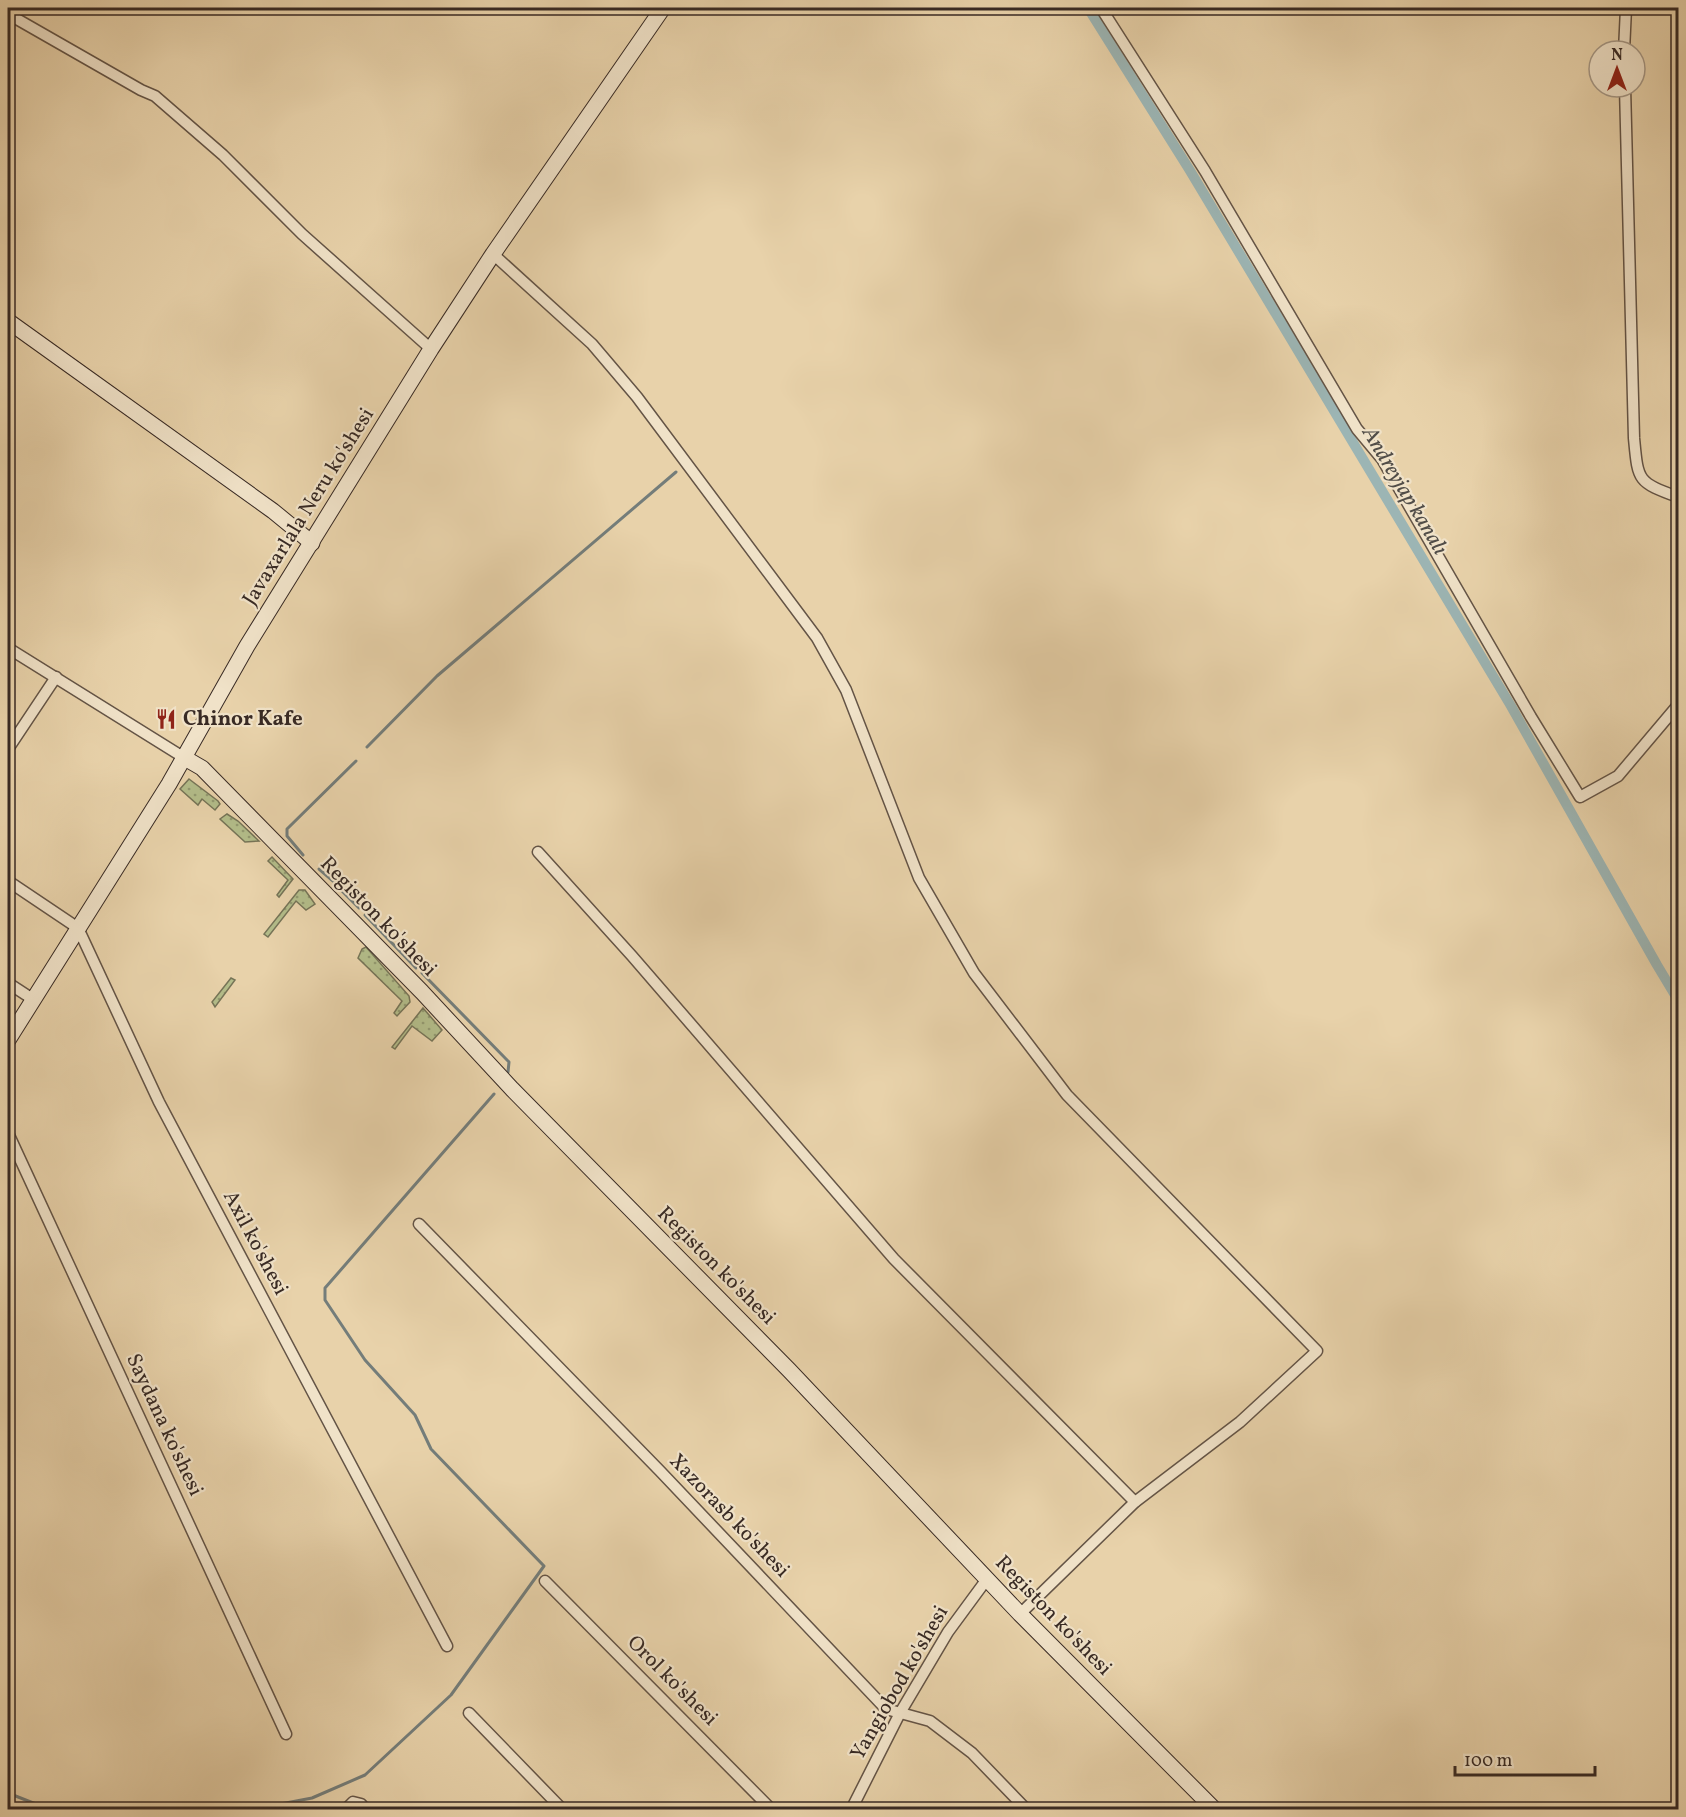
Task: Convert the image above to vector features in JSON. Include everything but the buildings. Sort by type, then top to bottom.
[{"type":"street","name":"Javaxarlala Neru ko'shesi","points":[[8,1040],[169,784],[248,646],[431,349],[663,8]]},
{"type":"street","points":[[1101,8],[1205,171],[1357,429],[1382,459],[1525,707],[1580,797],[1618,776],[1678,705]]},
{"type":"street","points":[[1625,39],[1626,8]]},
{"type":"street","points":[[8,14],[155,96],[223,155],[302,234],[431,349]]},
{"type":"street","points":[[1625,99],[1634,438],[1637,469],[1646,484],[1678,497]]},
{"type":"street","points":[[494,254],[592,344],[630,388],[817,638],[846,690],[919,878],[974,973],[1067,1095],[1317,1352],[1240,1422],[1136,1502],[1020,1614]]},
{"type":"street","points":[[8,321],[273,511],[312,543]]},
{"type":"street","points":[[8,648],[183,757]]},
{"type":"street","points":[[8,749],[56,677]]},
{"type":"street","name":"Registon ko'shesi","points":[[183,757],[202,768],[406,975],[512,1089],[789,1370],[1020,1614],[1210,1808]]},
{"type":"street","points":[[538,852],[640,965],[894,1259],[1136,1502]]},
{"type":"street","points":[[8,881],[78,928]]},
{"type":"street","name":"Axil ko'shesi","points":[[78,928],[159,1102],[447,1646]]},
{"type":"street","points":[[8,983],[34,1000]]},
{"type":"street","name":"Saydana ko'shesi","points":[[8,1133],[286,1734]]},
{"type":"street","name":"Xazorasb ko'shesi","points":[[419,1224],[668,1480],[886,1709],[930,1720],[972,1753],[1027,1809]]},
{"type":"street","name":"Yangiobod ko'shesi","points":[[852,1809],[900,1713],[948,1632],[987,1579]]},
{"type":"street","name":"Orol ko'shesi","points":[[545,1581],[772,1809]]},
{"type":"street","points":[[469,1713],[563,1809]]},
{"type":"street","points":[[345,1809],[353,1802],[364,1807]]},
{"type":"green space","points":[[189,779],[218,801],[220,804],[215,810],[202,799],[198,805],[180,789]]},
{"type":"green space","points":[[227,814],[259,841],[245,842],[220,819]]},
{"type":"green space","points":[[272,857],[293,879],[279,897],[277,895],[288,880],[268,861]]},
{"type":"green space","points":[[299,890],[305,890],[315,904],[306,910],[296,901],[268,937],[264,934]]},
{"type":"green space","points":[[366,947],[409,996],[410,1002],[397,1016],[394,1013],[402,1001],[358,958],[362,949]]},
{"type":"green space","points":[[231,978],[235,980],[215,1007],[212,1002]]},
{"type":"green space","points":[[423,1008],[442,1030],[432,1041],[412,1026],[395,1049],[392,1047]]},
{"type":"waterway","name":"Andreyjap kanalı","points":[[1088,8],[1189,169],[1511,706],[1678,1000]]},
{"type":"waterway","points":[[367,747],[437,676],[676,472]]},
{"type":"waterway","points":[[303,855],[287,836],[287,829],[356,761]]},
{"type":"waterway","points":[[319,869],[333,881]]},
{"type":"waterway","points":[[341,890],[359,908]]},
{"type":"waterway","points":[[365,915],[416,968]]},
{"type":"waterway","points":[[422,973],[509,1062],[508,1072]]},
{"type":"waterway","points":[[249,1810],[312,1798],[365,1775],[451,1695],[544,1566],[431,1449],[415,1415],[365,1360],[325,1300],[325,1288],[494,1094]]},
{"type":"waterway","points":[[8,1793],[51,1810]]},
{"type":"place","name":"Chinor Kafe","points":[[166,719]]}]
